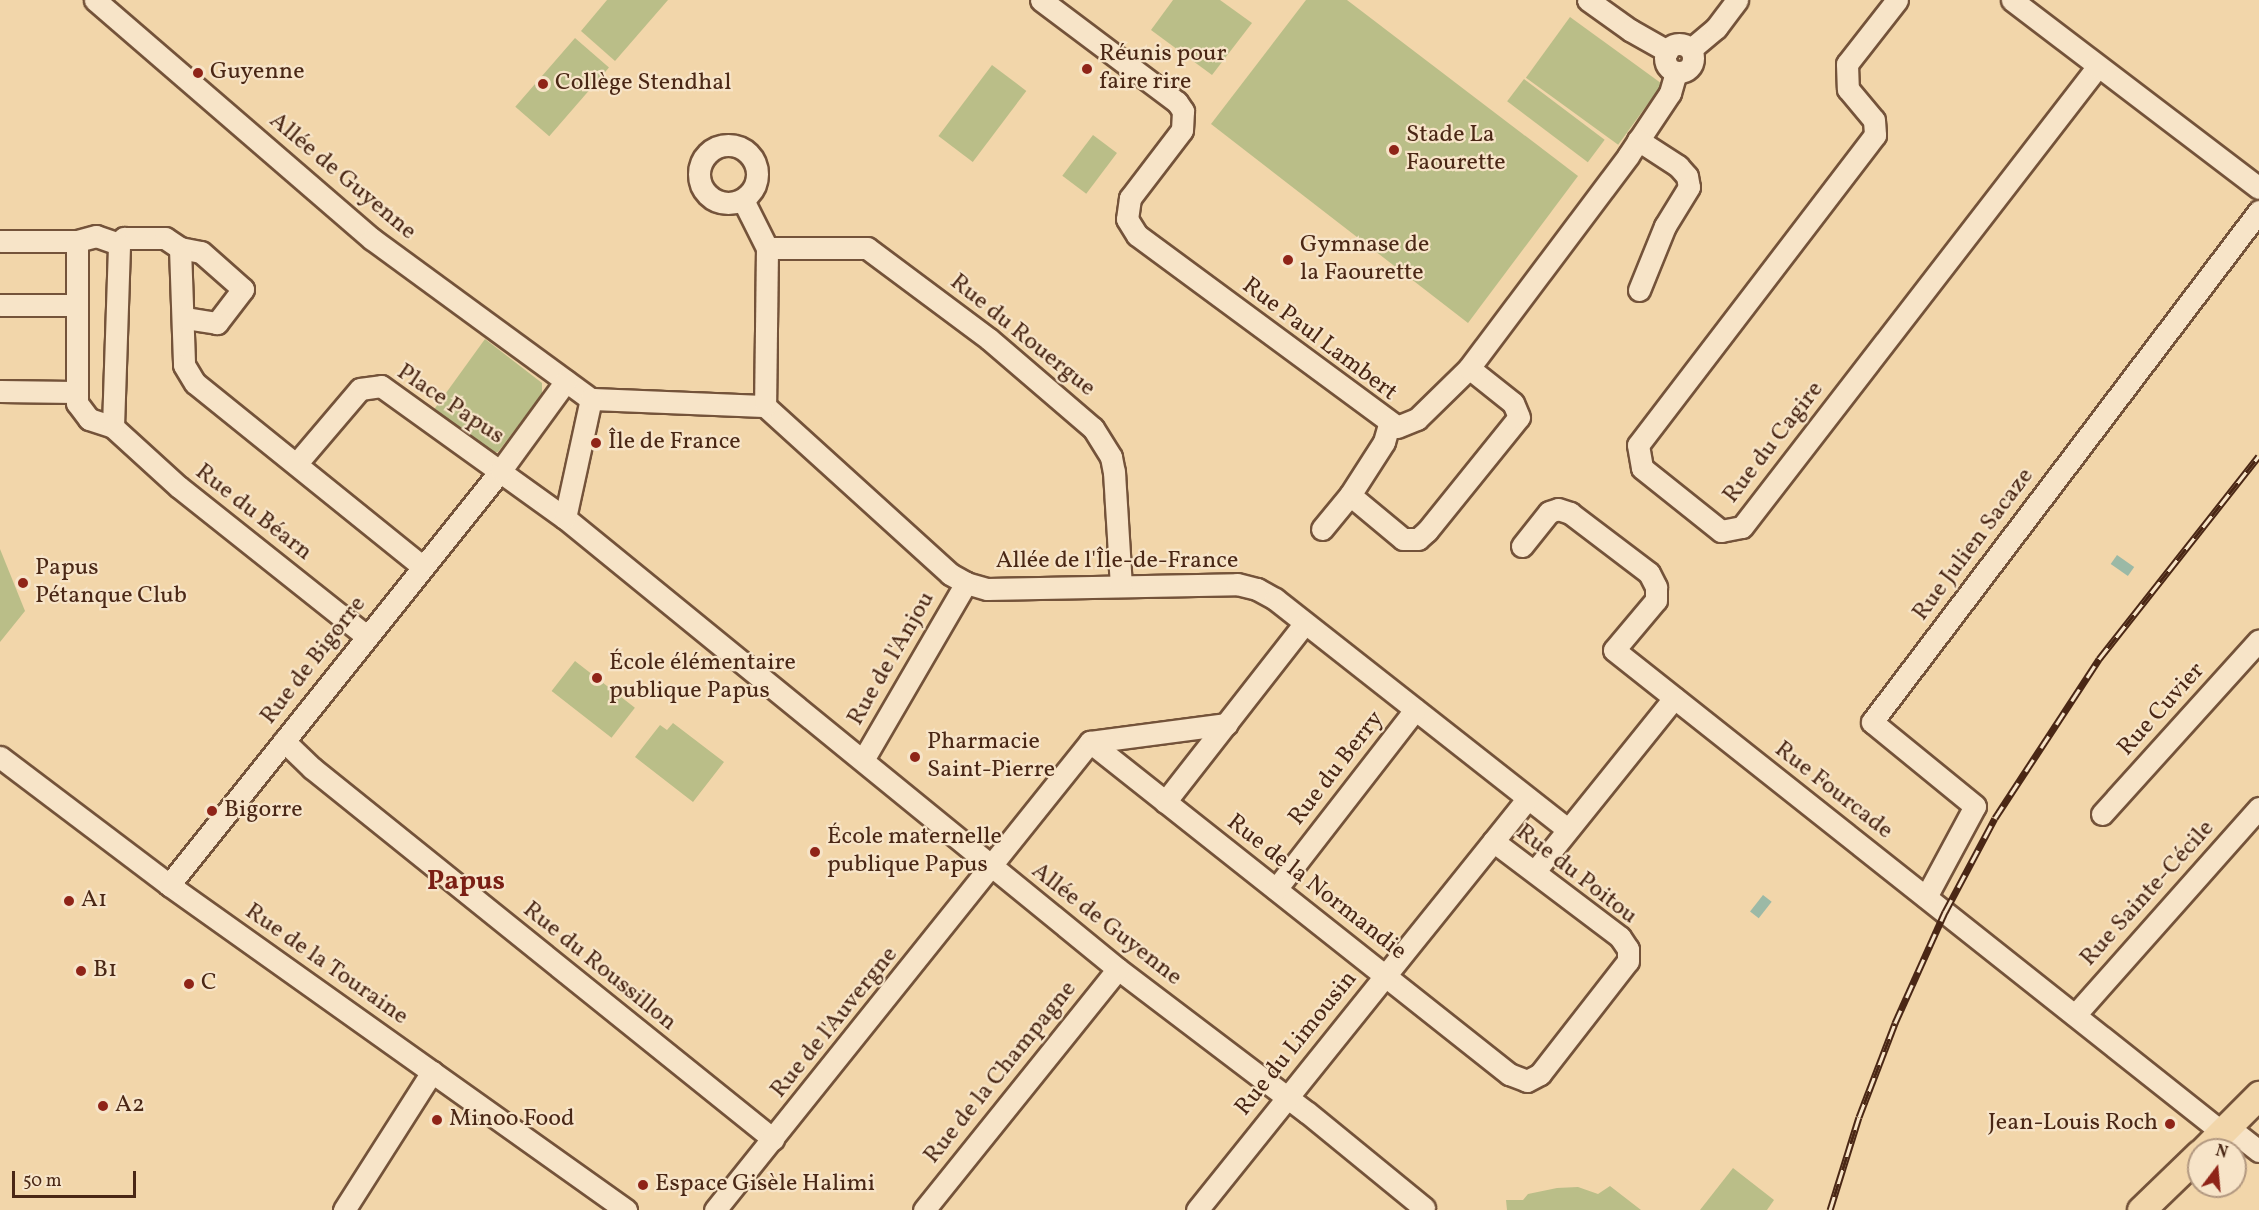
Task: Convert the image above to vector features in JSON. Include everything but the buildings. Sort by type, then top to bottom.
[{"type":"main road","points":[[2218,1136],[2259,1095]]},
{"type":"main road","points":[[2141,1210],[2187,1166]]},
{"type":"street","name":"Allée de Guyenne","points":[[95,0],[372,238],[591,399]]},
{"type":"street","name":"Rue Paul Lambert","points":[[1041,0],[1177,102],[1183,111],[1182,130],[1130,198],[1126,219],[1137,235],[1389,424],[1408,425],[1417,419],[1469,368],[1638,140],[1670,93],[1676,72]]},
{"type":"street","points":[[1588,0],[1630,30],[1667,51]]},
{"type":"street","points":[[1691,49],[1716,28],[1737,0]]},
{"type":"street","name":"Rue du Cagire","points":[[1897,0],[1847,64],[1848,89],[1874,120],[1875,135],[1638,445],[1642,468],[1721,531],[1742,527],[2098,66]]},
{"type":"street","points":[[2012,0],[2259,188]]},
{"type":"street","points":[[1667,51],[1680,44],[1691,49]]},
{"type":"street","points":[[1667,51],[1666,64],[1676,72],[1692,66],[1691,49]]},
{"type":"street","points":[[1638,140],[1678,166],[1687,176],[1689,187],[1665,226],[1639,290]]},
{"type":"street","points":[[565,518],[591,399],[765,406],[767,248],[743,200]]},
{"type":"street","name":"Rue Julien Sacaze","points":[[1926,897],[1975,806],[1872,722],[2259,211]]},
{"type":"street","points":[[0,241],[77,241],[96,236],[119,244]]},
{"type":"street","points":[[113,427],[119,244],[124,238],[165,238],[180,248],[201,252],[243,289],[217,323],[184,318]]},
{"type":"street","points":[[0,391],[74,392],[77,241]]},
{"type":"street","points":[[180,248],[184,365],[195,383],[422,566]]},
{"type":"street","name":"Rue du Rouergue","points":[[767,248],[867,248],[989,339],[1093,428],[1111,457],[1121,586]]},
{"type":"street","points":[[0,305],[77,305]]},
{"type":"street","points":[[1350,495],[1403,539],[1418,539],[1427,531],[1519,417],[1513,403],[1469,368]]},
{"type":"street","points":[[501,470],[566,381]]},
{"type":"street","name":"Place Papus","points":[[297,463],[360,389],[373,385],[381,386],[501,470]]},
{"type":"street","name":"Rue du Béarn","points":[[74,392],[76,403],[90,419],[113,427],[179,487],[366,636]]},
{"type":"street","name":"Allée de l'Île-de-France","points":[[765,406],[950,574],[966,583],[987,589],[1237,584],[1275,599],[1567,829]]},
{"type":"street","points":[[1322,529],[1350,495],[1384,442],[1389,424]]},
{"type":"street","name":"Allée de Guyenne","points":[[501,470],[565,518],[1118,969],[1287,1097],[1424,1208]]},
{"type":"street","name":"Rue de Bigorre","points":[[169,885],[501,470]]},
{"type":"street","name":"Rue Fourcade","points":[[1522,546],[1549,513],[1558,509],[1570,513],[1649,573],[1656,587],[1656,600],[1614,650],[2075,1015],[2218,1136],[2259,1151]]},
{"type":"street","name":"Rue de l'Anjou","points":[[863,760],[966,583]]},
{"type":"street","points":[[1165,801],[1305,623]]},
{"type":"street","name":"Rue Cuvier","points":[[2102,814],[2259,640]]},
{"type":"street","points":[[1535,871],[1674,698]]},
{"type":"street","name":"Rue du Berry","points":[[1275,889],[1415,710]]},
{"type":"street","points":[[1090,742],[1227,724]]},
{"type":"street","name":"Rue du Roussillon","points":[[284,741],[305,763],[773,1138]]},
{"type":"street","name":"Rue de la Normandie","points":[[1090,742],[1509,1074]]},
{"type":"street","name":"Rue de l'Auvergne","points":[[716,1210],[1090,742]]},
{"type":"street","name":"Rue de la Touraine","points":[[0,757],[169,885],[626,1210]]},
{"type":"street","name":"Rue du Limousin","points":[[1197,1210],[1528,798]]},
{"type":"street","name":"Rue Sainte-Cécile","points":[[2075,1015],[2259,808]]},
{"type":"street","name":"Rue du Poitou","points":[[1493,841],[1620,937],[1628,949],[1628,961],[1540,1074],[1527,1081],[1509,1074]]},
{"type":"street","name":"Rue de la Champagne","points":[[924,1210],[1118,969]]},
{"type":"street","points":[[344,1210],[432,1072]]},
{"type":"green space","points":[[607,0],[668,0],[615,61],[581,31]]},
{"type":"green space","points":[[1173,0],[1220,0],[1252,23],[1212,75],[1151,30]]},
{"type":"green space","name":"Stade La Faourette","points":[[1306,0],[1347,0],[1578,176],[1468,323],[1211,124]]},
{"type":"green space","points":[[1570,17],[1662,84],[1618,145],[1526,78]]},
{"type":"green space","points":[[575,38],[609,68],[549,136],[515,107]]},
{"type":"green space","points":[[992,65],[1026,91],[973,162],[938,136]]},
{"type":"green space","points":[[1524,79],[1605,140],[1588,162],[1507,101]]},
{"type":"green space","points":[[1093,135],[1117,153],[1086,194],[1062,176]]},
{"type":"green space","points":[[485,339],[542,383],[542,394],[498,452],[491,452],[433,411]]},
{"type":"green space","points":[[0,549],[25,611],[0,642]]},
{"type":"green space","points":[[575,661],[635,708],[611,738],[552,691]]},
{"type":"green space","points":[[673,723],[724,762],[693,802],[635,757],[660,725],[667,730]]},
{"type":"green space","points":[[1733,1168],[1774,1200],[1767,1210],[1700,1210]]},
{"type":"green space","points":[[1610,1186],[1641,1210],[1507,1210],[1506,1200],[1523,1200],[1528,1194],[1557,1188],[1578,1187],[1598,1194]]},
{"type":"shaded area","points":[[2117,555],[2134,567],[2128,576],[2111,564]]},
{"type":"shaded area","points":[[1763,895],[1772,902],[1759,918],[1750,912]]},
{"type":"railway","points":[[1830,1210],[1859,1117],[1895,1023],[1945,912],[1995,818],[2099,659],[2259,456]]},
{"type":"place","name":"Réunis pour faire rire","points":[[1087,69]]},
{"type":"place","name":"Guyenne","points":[[198,73]]},
{"type":"place","name":"Collège Stendhal","points":[[543,84]]},
{"type":"place","name":"Stade La Faourette","points":[[1394,150]]},
{"type":"place","name":"Gymnase de la Faourette","points":[[1288,260]]},
{"type":"place","name":"Île de France","points":[[596,443]]},
{"type":"place","name":"Papus Pétanque Club","points":[[23,583]]},
{"type":"place","name":"École élémentaire publique Papus","points":[[597,678]]},
{"type":"place","name":"Pharmacie Saint-Pierre","points":[[915,757]]},
{"type":"place","name":"Bigorre","points":[[212,811]]},
{"type":"place","name":"École maternelle publique Papus","points":[[815,852]]},
{"type":"place","name":"A1","points":[[69,901]]},
{"type":"place","name":"B1","points":[[81,971]]},
{"type":"place","name":"C","points":[[189,984]]},
{"type":"place","name":"A2","points":[[103,1106]]},
{"type":"place","name":"Minoo Food","points":[[437,1120]]},
{"type":"place","name":"Jean-Louis Roch","points":[[2170,1124]]},
{"type":"place","name":"Espace Gisèle Halimi","points":[[643,1185]]},
{"type":"district","name":"Papus","points":[[466,883]]}]
